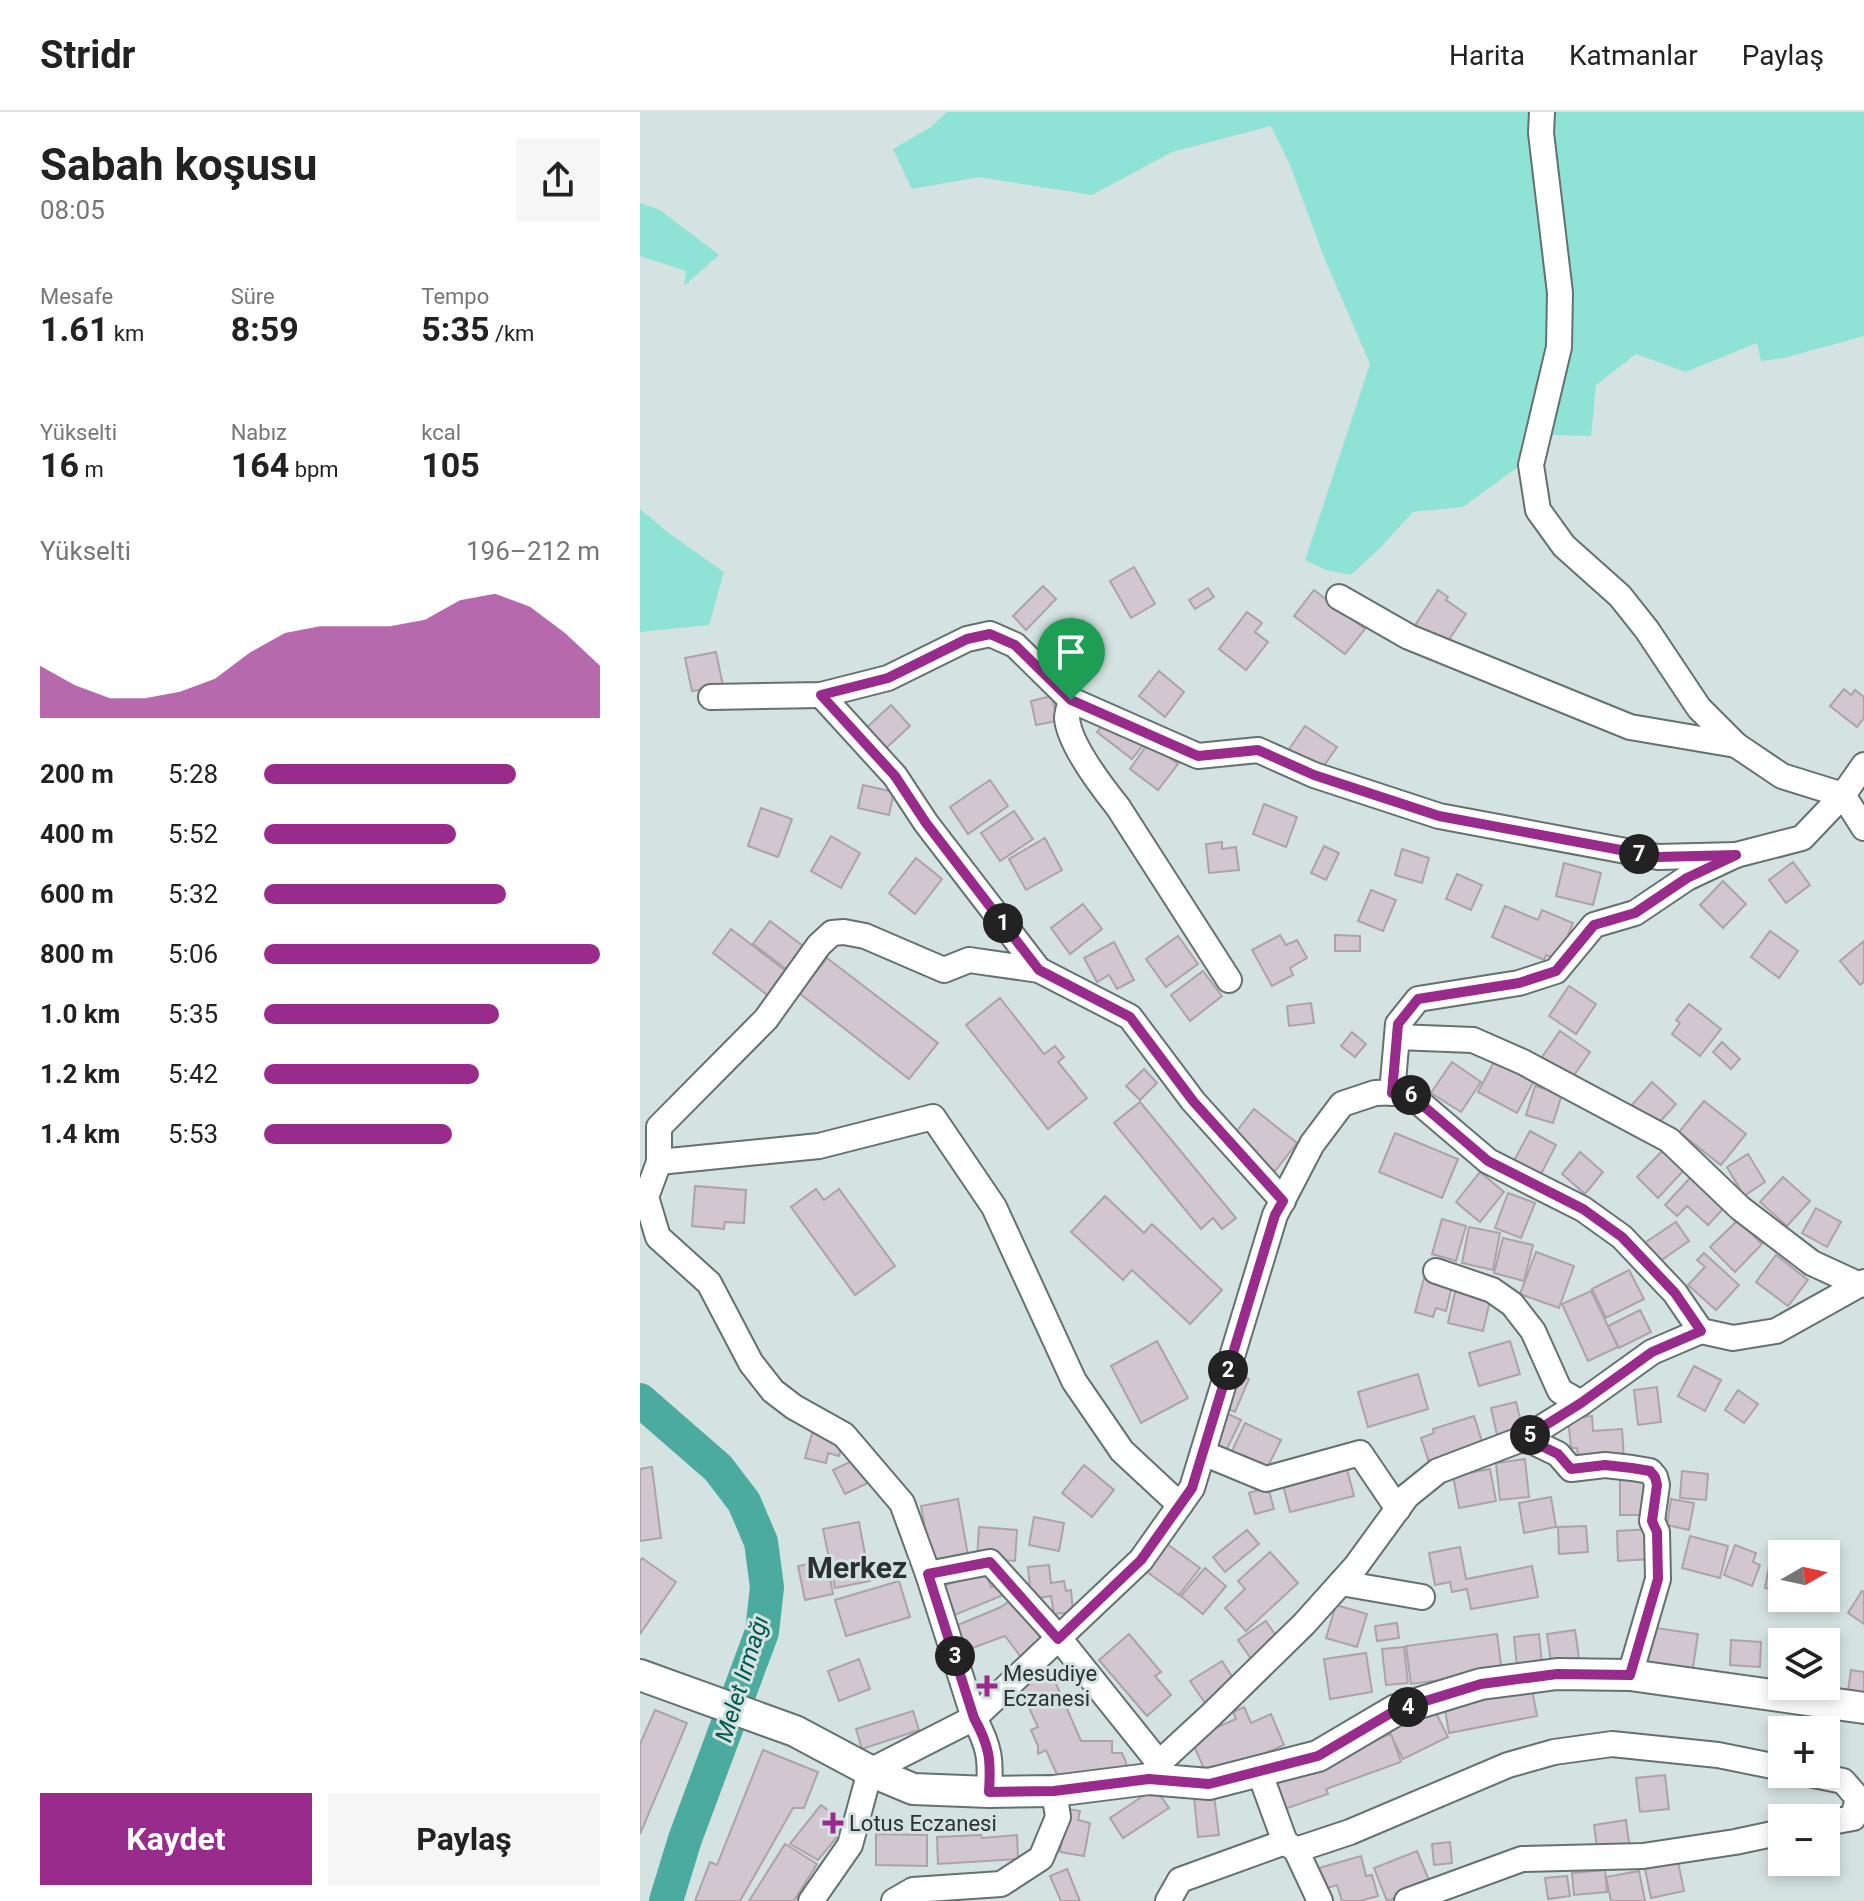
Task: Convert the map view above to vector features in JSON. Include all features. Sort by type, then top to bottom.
[{"type":"main road","points":[[640,1675],[795,1731],[870,1771],[913,1789],[989,1792],[1054,1791],[1154,1771],[1209,1784],[1318,1756],[1396,1710],[1481,1684],[1557,1674],[1630,1675],[1864,1708]]},
{"type":"street","points":[[1542,112],[1541,133],[1560,293],[1559,347],[1531,465],[1538,510],[1564,546],[1620,596],[1647,630],[1699,708],[1736,745],[1782,776],[1843,795],[1864,828]]},
{"type":"street","points":[[1339,597],[1409,637],[1630,727],[1736,745]]},
{"type":"street","points":[[711,697],[821,695],[888,678],[967,639],[990,634],[1015,645],[1071,700],[1198,756],[1258,750],[1314,775],[1439,816],[1658,857],[1736,855]]},
{"type":"street","points":[[821,695],[895,776],[926,823],[1039,970]]},
{"type":"street","points":[[1071,700],[1067,718],[1073,737],[1097,781],[1118,807],[1229,980]]},
{"type":"street","points":[[1392,1093],[1398,1024],[1418,999],[1519,983],[1556,971],[1594,925],[1635,913],[1687,878],[1736,855],[1802,838],[1843,795],[1864,765]]},
{"type":"street","points":[[989,1792],[991,1762],[985,1738],[974,1718],[902,1503],[844,1435],[794,1407],[773,1391],[751,1363],[709,1283],[658,1237],[646,1197],[659,1162],[659,1127],[766,1019],[819,945],[832,933],[844,932],[865,936],[944,970],[969,960],[1039,970],[1130,1017],[1193,1101],[1283,1201]]},
{"type":"street","points":[[1397,1037],[1473,1040],[1523,1062],[1669,1140],[1740,1208],[1812,1263],[1862,1284]]},
{"type":"street","points":[[811,1901],[850,1845],[870,1771],[974,1718],[1141,1560],[1192,1488],[1275,1215],[1312,1144],[1342,1104],[1375,1093],[1407,1092],[1488,1161],[1583,1209],[1622,1237],[1675,1293],[1701,1331]]},
{"type":"street","points":[[659,1162],[819,1146],[933,1117],[994,1207],[1074,1381],[1122,1451],[1180,1505]]},
{"type":"street","points":[[1436,1271],[1492,1290],[1512,1304],[1533,1331],[1560,1391],[1581,1403]]},
{"type":"street","points":[[928,1574],[990,1562],[1059,1638],[1154,1771],[1304,1624],[1356,1566],[1407,1496],[1438,1471],[1525,1438],[1581,1403],[1652,1352],[1701,1331],[1733,1338],[1776,1331],[1862,1284]]},
{"type":"street","points":[[1525,1438],[1558,1454],[1571,1469],[1605,1465],[1650,1471],[1655,1477],[1657,1485],[1652,1521],[1657,1532],[1658,1579],[1630,1675]]},
{"type":"street","points":[[1203,1453],[1266,1479],[1360,1453],[1398,1509]]},
{"type":"street","points":[[1341,1583],[1422,1597]]},
{"type":"street","points":[[1168,1901],[1180,1880],[1291,1846],[1350,1832],[1508,1765],[1554,1752],[1612,1744],[1718,1755],[1768,1765]]},
{"type":"street","points":[[1259,1771],[1276,1818],[1320,1901]]},
{"type":"street","points":[[1840,1780],[1858,1798],[1853,1818],[1840,1820]]},
{"type":"street","points":[[894,1901],[913,1890],[1002,1892],[1041,1858],[1058,1817],[1054,1791]]},
{"type":"street","points":[[1407,1901],[1522,1859],[1643,1856],[1768,1835]]},
{"type":"green space","points":[[947,112],[1864,112],[1864,336],[1784,358],[1761,361],[1757,343],[1686,372],[1636,354],[1596,385],[1591,436],[1552,435],[1526,461],[1463,507],[1413,512],[1351,575],[1326,570],[1305,560],[1370,364],[1324,257],[1290,165],[1271,126],[1172,152],[1092,195],[979,177],[912,189],[893,149],[931,127]]},
{"type":"green space","points":[[640,203],[660,210],[719,255],[684,286],[686,271],[640,256]]},
{"type":"green space","points":[[640,509],[724,572],[709,625],[640,632]]},
{"type":"building","points":[[1134,567],[1155,604],[1131,618],[1110,581]]},
{"type":"building","points":[[1043,586],[1056,599],[1026,630],[1013,616]]},
{"type":"building","points":[[1208,588],[1214,597],[1195,609],[1189,600]]},
{"type":"building","points":[[1314,590],[1365,629],[1345,654],[1294,616]]},
{"type":"building","points":[[1438,590],[1466,614],[1444,647],[1414,627]]},
{"type":"building","points":[[1247,612],[1262,623],[1255,632],[1268,642],[1246,670],[1219,649]]},
{"type":"building","points":[[716,652],[723,686],[692,691],[685,658]]},
{"type":"building","points":[[1159,671],[1184,692],[1165,717],[1139,696]]},
{"type":"building","points":[[1844,689],[1851,695],[1855,690],[1864,697],[1864,718],[1857,727],[1830,706]]},
{"type":"building","points":[[1052,696],[1057,721],[1036,725],[1031,701]]},
{"type":"building","points":[[891,705],[910,726],[883,751],[864,730]]},
{"type":"building","points":[[1108,718],[1143,745],[1132,759],[1097,732]]},
{"type":"building","points":[[1305,726],[1337,747],[1319,773],[1287,752]]},
{"type":"building","points":[[1149,742],[1178,764],[1158,790],[1130,769]]},
{"type":"building","points":[[990,780],[1008,806],[968,834],[950,807]]},
{"type":"building","points":[[863,785],[894,792],[889,815],[858,808]]},
{"type":"building","points":[[1264,804],[1297,817],[1286,847],[1253,834]]},
{"type":"building","points":[[761,808],[792,819],[778,857],[748,846]]},
{"type":"building","points":[[1014,811],[1033,839],[1000,861],[981,833]]},
{"type":"building","points":[[831,836],[860,853],[841,888],[811,871]]},
{"type":"building","points":[[1045,838],[1062,870],[1026,890],[1009,859]]},
{"type":"building","points":[[1222,842],[1222,849],[1236,847],[1239,870],[1209,873],[1206,844]]},
{"type":"building","points":[[1324,846],[1339,853],[1326,880],[1311,873]]},
{"type":"building","points":[[1402,849],[1429,858],[1422,883],[1395,875]]},
{"type":"building","points":[[916,858],[942,879],[915,914],[889,893]]},
{"type":"building","points":[[1793,862],[1810,885],[1786,903],[1769,880]]},
{"type":"building","points":[[1564,863],[1601,873],[1593,905],[1556,896]]},
{"type":"building","points":[[1457,874],[1482,885],[1471,910],[1446,899]]},
{"type":"building","points":[[1723,881],[1746,904],[1723,928],[1700,905]]},
{"type":"building","points":[[1371,890],[1396,900],[1383,931],[1358,921]]},
{"type":"building","points":[[1083,904],[1102,929],[1070,954],[1051,928]]},
{"type":"building","points":[[1505,906],[1538,920],[1542,910],[1573,923],[1558,960],[1546,955],[1544,960],[1492,937]]},
{"type":"building","points":[[770,921],[803,946],[786,969],[753,944]]},
{"type":"building","points":[[731,929],[790,974],[771,998],[713,953]]},
{"type":"building","points":[[1770,931],[1798,951],[1779,978],[1751,957]]},
{"type":"building","points":[[1280,935],[1286,945],[1297,940],[1307,958],[1290,968],[1293,975],[1272,986],[1252,950]]},
{"type":"building","points":[[1335,935],[1360,936],[1360,951],[1335,951]]},
{"type":"building","points":[[1178,936],[1198,964],[1166,987],[1146,959]]},
{"type":"building","points":[[1864,941],[1864,982],[1860,985],[1840,961]]},
{"type":"building","points":[[1114,942],[1134,980],[1117,989],[1109,975],[1097,982],[1084,958]]},
{"type":"building","points":[[827,958],[938,1043],[909,1079],[799,993]]},
{"type":"building","points":[[1203,971],[1222,996],[1190,1021],[1171,995]]},
{"type":"building","points":[[1569,986],[1596,1004],[1576,1034],[1549,1016]]},
{"type":"building","points":[[1000,998],[1044,1054],[1055,1046],[1064,1057],[1058,1062],[1087,1098],[1048,1129],[966,1025]]},
{"type":"building","points":[[1311,1003],[1314,1023],[1289,1026],[1287,1006]]},
{"type":"building","points":[[1689,1004],[1721,1029],[1700,1056],[1672,1034],[1680,1023],[1676,1020]]},
{"type":"building","points":[[1560,1031],[1590,1052],[1570,1081],[1540,1060]]},
{"type":"building","points":[[1352,1032],[1366,1044],[1355,1057],[1341,1046]]},
{"type":"building","points":[[1722,1042],[1740,1059],[1731,1069],[1713,1052]]},
{"type":"building","points":[[1496,1058],[1535,1079],[1517,1113],[1478,1092]]},
{"type":"building","points":[[1452,1062],[1481,1082],[1461,1112],[1431,1093]]},
{"type":"building","points":[[1144,1069],[1157,1083],[1140,1100],[1126,1086]]},
{"type":"building","points":[[1652,1082],[1676,1104],[1656,1126],[1632,1105]]},
{"type":"building","points":[[1535,1086],[1562,1094],[1553,1123],[1526,1115]]},
{"type":"building","points":[[1704,1101],[1746,1134],[1721,1165],[1679,1132]]},
{"type":"building","points":[[1140,1102],[1236,1218],[1222,1229],[1213,1218],[1201,1229],[1114,1123]]},
{"type":"building","points":[[1254,1109],[1297,1143],[1275,1171],[1232,1137]]},
{"type":"building","points":[[1530,1131],[1556,1145],[1538,1180],[1511,1166]]},
{"type":"building","points":[[1395,1133],[1458,1159],[1442,1198],[1379,1172]]},
{"type":"building","points":[[1663,1150],[1684,1170],[1658,1198],[1637,1177]]},
{"type":"building","points":[[1580,1152],[1603,1172],[1585,1194],[1562,1174]]},
{"type":"building","points":[[1748,1154],[1765,1182],[1744,1196],[1727,1167]]},
{"type":"building","points":[[1480,1172],[1504,1192],[1480,1222],[1456,1202]]},
{"type":"building","points":[[1783,1177],[1810,1201],[1787,1226],[1760,1202]]},
{"type":"building","points":[[1690,1178],[1723,1209],[1708,1225],[1687,1206],[1677,1216],[1665,1205]]},
{"type":"building","points":[[695,1186],[746,1190],[744,1223],[725,1222],[724,1229],[692,1226]]},
{"type":"building","points":[[816,1189],[824,1200],[839,1189],[895,1266],[855,1295],[791,1207]]},
{"type":"building","points":[[1508,1193],[1535,1203],[1521,1238],[1495,1228]]},
{"type":"building","points":[[1105,1196],[1144,1233],[1152,1224],[1222,1290],[1190,1324],[1132,1270],[1123,1280],[1071,1232]]},
{"type":"building","points":[[1816,1208],[1841,1222],[1827,1247],[1802,1233]]},
{"type":"building","points":[[1442,1219],[1466,1226],[1456,1261],[1432,1254]]},
{"type":"building","points":[[1738,1220],[1762,1244],[1735,1272],[1710,1247]]},
{"type":"building","points":[[1676,1222],[1689,1241],[1656,1264],[1643,1244]]},
{"type":"building","points":[[1469,1227],[1500,1233],[1493,1270],[1462,1263]]},
{"type":"building","points":[[1503,1238],[1533,1245],[1524,1281],[1494,1273]]},
{"type":"building","points":[[1536,1252],[1574,1266],[1559,1308],[1520,1294]]},
{"type":"building","points":[[1704,1253],[1739,1285],[1716,1310],[1688,1285],[1705,1267],[1697,1260]]},
{"type":"building","points":[[1776,1255],[1808,1280],[1788,1306],[1756,1282]]},
{"type":"building","points":[[1629,1270],[1644,1299],[1606,1318],[1592,1289]]},
{"type":"building","points":[[1424,1278],[1452,1286],[1446,1311],[1436,1308],[1433,1317],[1415,1312]]},
{"type":"building","points":[[1456,1288],[1491,1296],[1483,1331],[1448,1323]]},
{"type":"building","points":[[1591,1291],[1618,1347],[1588,1361],[1562,1304]]},
{"type":"building","points":[[1640,1310],[1651,1332],[1619,1348],[1608,1326]]},
{"type":"building","points":[[1157,1341],[1188,1398],[1141,1423],[1111,1366]]},
{"type":"building","points":[[1510,1341],[1520,1374],[1479,1386],[1469,1353]]},
{"type":"building","points":[[1694,1366],[1721,1380],[1705,1411],[1678,1396]]},
{"type":"building","points":[[1234,1372],[1249,1379],[1235,1412],[1220,1405]]},
{"type":"building","points":[[1418,1374],[1428,1409],[1368,1427],[1358,1392]]},
{"type":"building","points":[[1657,1387],[1661,1422],[1638,1425],[1634,1390]]},
{"type":"building","points":[[1738,1390],[1758,1404],[1744,1423],[1725,1410]]},
{"type":"building","points":[[1516,1402],[1523,1429],[1497,1435],[1491,1408]]},
{"type":"building","points":[[1222,1411],[1241,1420],[1225,1453],[1206,1443]]},
{"type":"building","points":[[1474,1416],[1485,1451],[1431,1468],[1421,1438],[1434,1433],[1433,1429]]},
{"type":"building","points":[[1592,1416],[1593,1431],[1622,1429],[1624,1458],[1579,1462],[1577,1448],[1571,1448],[1568,1418]]},
{"type":"building","points":[[1245,1423],[1281,1440],[1264,1474],[1229,1457]]},
{"type":"building","points":[[813,1430],[844,1439],[839,1456],[828,1453],[826,1463],[805,1458]]},
{"type":"building","points":[[860,1457],[872,1481],[845,1494],[833,1470]]},
{"type":"building","points":[[1525,1459],[1529,1497],[1500,1500],[1496,1463]]},
{"type":"building","points":[[1084,1465],[1114,1490],[1092,1517],[1062,1493]]},
{"type":"building","points":[[652,1467],[661,1538],[640,1541],[640,1469]]},
{"type":"building","points":[[1347,1469],[1354,1496],[1290,1512],[1283,1485]]},
{"type":"building","points":[[1490,1469],[1496,1501],[1459,1508],[1453,1476]]},
{"type":"building","points":[[1682,1471],[1708,1474],[1706,1500],[1680,1498]]},
{"type":"building","points":[[1620,1477],[1648,1477],[1648,1515],[1620,1515]]},
{"type":"building","points":[[1268,1487],[1274,1509],[1255,1514],[1249,1493]]},
{"type":"building","points":[[1551,1497],[1556,1527],[1524,1533],[1519,1503]]},
{"type":"building","points":[[958,1499],[969,1561],[932,1568],[921,1506]]},
{"type":"building","points":[[1671,1499],[1694,1503],[1689,1530],[1667,1525]]},
{"type":"building","points":[[1034,1517],[1064,1523],[1059,1551],[1029,1545]]},
{"type":"building","points":[[859,1522],[870,1581],[835,1588],[823,1529]]},
{"type":"building","points":[[1586,1526],[1588,1552],[1559,1554],[1558,1527]]},
{"type":"building","points":[[979,1527],[1017,1530],[1015,1561],[977,1558]]},
{"type":"building","points":[[1651,1529],[1652,1559],[1618,1561],[1617,1531]]},
{"type":"building","points":[[1247,1530],[1259,1544],[1225,1572],[1213,1557]]},
{"type":"building","points":[[1690,1536],[1728,1546],[1720,1578],[1682,1568]]},
{"type":"building","points":[[1163,1541],[1200,1568],[1179,1595],[1143,1569]]},
{"type":"building","points":[[1735,1545],[1756,1553],[1753,1562],[1760,1565],[1752,1586],[1724,1575]]},
{"type":"building","points":[[1460,1547],[1466,1579],[1532,1566],[1538,1597],[1471,1609],[1467,1589],[1452,1592],[1450,1582],[1435,1585],[1429,1553]]},
{"type":"building","points":[[1270,1552],[1298,1583],[1246,1631],[1225,1608],[1245,1589],[1238,1581]]},
{"type":"building","points":[[642,1558],[676,1582],[640,1634],[640,1561]]},
{"type":"building","points":[[827,1561],[833,1594],[805,1600],[798,1566]]},
{"type":"building","points":[[1049,1565],[1051,1583],[1064,1581],[1066,1591],[1071,1590],[1073,1612],[1054,1614],[1051,1596],[1031,1599],[1028,1567]]},
{"type":"building","points":[[1205,1568],[1226,1586],[1203,1614],[1181,1596]]},
{"type":"building","points":[[985,1570],[991,1587],[1002,1583],[1006,1594],[952,1616],[941,1587]]},
{"type":"building","points":[[899,1581],[910,1617],[846,1636],[835,1600]]},
{"type":"building","points":[[1864,1592],[1864,1624],[1848,1613]]},
{"type":"building","points":[[1012,1599],[1046,1641],[1024,1661],[1005,1636],[964,1651],[953,1627],[1001,1607]]},
{"type":"building","points":[[1336,1605],[1367,1614],[1357,1647],[1326,1638]]},
{"type":"building","points":[[1266,1621],[1282,1645],[1254,1663],[1238,1640]]},
{"type":"building","points":[[1397,1623],[1399,1638],[1377,1641],[1375,1626]]},
{"type":"building","points":[[1649,1627],[1698,1634],[1692,1674],[1643,1667]]},
{"type":"building","points":[[1575,1630],[1579,1658],[1551,1662],[1547,1634]]},
{"type":"building","points":[[1129,1634],[1161,1672],[1155,1676],[1171,1695],[1147,1716],[1099,1660]]},
{"type":"building","points":[[1497,1634],[1502,1672],[1411,1684],[1406,1646]]},
{"type":"building","points":[[1539,1634],[1542,1664],[1517,1667],[1514,1637]]},
{"type":"building","points":[[1731,1640],[1761,1642],[1760,1667],[1730,1665]]},
{"type":"building","points":[[1404,1647],[1408,1683],[1386,1685],[1382,1649]]},
{"type":"building","points":[[1366,1653],[1372,1692],[1330,1699],[1324,1659]]},
{"type":"building","points":[[859,1659],[870,1689],[839,1701],[828,1671]]},
{"type":"building","points":[[1222,1661],[1238,1686],[1207,1706],[1190,1681]]},
{"type":"building","points":[[1851,1670],[1864,1672],[1864,1700],[1847,1698]]},
{"type":"building","points":[[1051,1672],[1081,1741],[1112,1741],[1112,1753],[1122,1753],[1126,1762],[1127,1778],[1059,1779],[1046,1750],[1038,1754],[1031,1730],[1038,1727],[1019,1686]]},
{"type":"building","points":[[1532,1689],[1537,1716],[1449,1733],[1444,1704]]},
{"type":"building","points":[[1244,1707],[1251,1723],[1271,1714],[1284,1745],[1208,1778],[1191,1739],[1236,1719],[1233,1712]]},
{"type":"building","points":[[1434,1709],[1448,1737],[1403,1759],[1389,1732]]},
{"type":"building","points":[[655,1710],[687,1723],[640,1834],[640,1744]]},
{"type":"building","points":[[913,1711],[919,1730],[862,1749],[856,1729]]},
{"type":"building","points":[[1391,1734],[1401,1762],[1326,1789],[1328,1794],[1279,1811],[1268,1778]]},
{"type":"building","points":[[763,1750],[818,1772],[804,1808],[793,1808],[740,1901],[695,1901],[710,1862],[717,1865]]},
{"type":"building","points":[[1665,1775],[1669,1809],[1640,1812],[1636,1778]]},
{"type":"building","points":[[1155,1788],[1169,1808],[1123,1838],[1110,1818]]},
{"type":"building","points":[[1214,1795],[1219,1835],[1198,1837],[1194,1797]]},
{"type":"building","points":[[821,1805],[847,1825],[818,1860],[790,1844]]},
{"type":"building","points":[[1068,1809],[1080,1811],[1078,1820],[1090,1823],[1084,1856],[1060,1852]]},
{"type":"building","points":[[1626,1820],[1630,1850],[1598,1855],[1594,1825]]},
{"type":"building","points":[[876,1834],[927,1835],[927,1866],[876,1865]]},
{"type":"building","points":[[981,1835],[982,1838],[1017,1835],[1018,1859],[938,1864],[937,1837]]},
{"type":"building","points":[[1450,1842],[1452,1863],[1434,1865],[1432,1844]]},
{"type":"building","points":[[785,1844],[817,1864],[794,1901],[749,1901]]},
{"type":"building","points":[[1417,1851],[1431,1885],[1387,1901],[1374,1868]]},
{"type":"building","points":[[1361,1856],[1366,1876],[1372,1875],[1378,1896],[1360,1901],[1342,1901],[1337,1885],[1318,1891],[1312,1870]]},
{"type":"building","points":[[1678,1862],[1684,1891],[1651,1898],[1645,1869]]},
{"type":"building","points":[[1067,1869],[1080,1901],[1061,1901],[1050,1876]]},
{"type":"building","points":[[1605,1870],[1607,1892],[1574,1895],[1572,1873]]},
{"type":"building","points":[[1639,1871],[1645,1901],[1611,1901],[1606,1877]]},
{"type":"building","points":[[1567,1876],[1570,1896],[1548,1899],[1545,1878]]},
{"type":"waterway","name":"Melet Irmağı","points":[[640,1400],[718,1468],[744,1502],[761,1542],[767,1587],[762,1632],[685,1839],[666,1901]]},
{"type":"place","name":"Mesudiye Eczanesi","points":[[987,1686]]},
{"type":"place","name":"Lotus Eczanesi","points":[[833,1823]]},
{"type":"district","name":"Merkez","points":[[857,1567]]},
{"type":"route","points":[[990,634],[1015,645],[1071,700],[1198,756],[1258,750],[1314,775],[1439,816],[1658,857],[1736,855],[1687,878],[1635,913],[1594,925],[1556,971],[1519,983],[1418,999],[1398,1024],[1392,1093],[1407,1092],[1488,1161],[1583,1209],[1622,1237],[1675,1293],[1701,1331],[1652,1352],[1581,1403],[1525,1438],[1558,1454],[1571,1469],[1605,1465],[1650,1471],[1655,1477],[1657,1485],[1652,1521],[1657,1532],[1658,1579],[1630,1675],[1557,1674],[1481,1684],[1396,1710],[1318,1756],[1209,1784],[1149,1779],[1054,1791],[989,1792],[991,1762],[985,1738],[974,1718],[928,1574],[990,1562],[1058,1639],[1141,1560],[1192,1488],[1275,1215],[1283,1201],[1193,1101],[1130,1017],[1039,970],[926,823],[895,776],[821,695],[888,678],[967,639],[990,634]]}]
